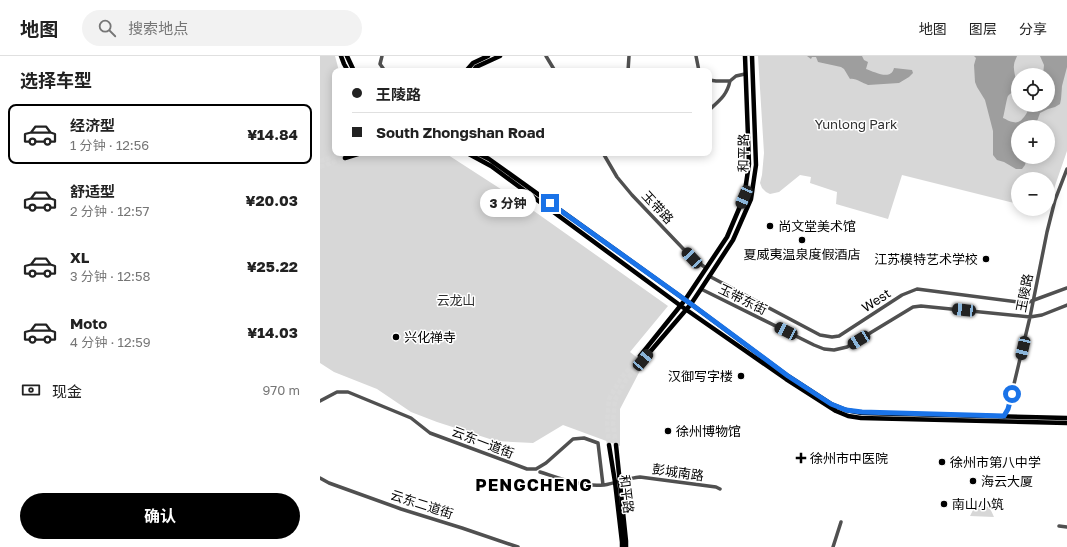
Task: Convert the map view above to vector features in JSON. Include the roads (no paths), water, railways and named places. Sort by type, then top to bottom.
[{"type":"main road","points":[[342,56],[346,68]]},
{"type":"main road","points":[[347,56],[353,68]]},
{"type":"main road","points":[[469,68],[474,63],[488,56]]},
{"type":"main road","points":[[475,68],[500,56]]},
{"type":"main road","name":"和平路","points":[[745,56],[749,164],[744,197],[727,237],[681,306],[641,358],[691,304],[733,240],[751,199],[756,165],[752,56]]},
{"type":"main road","points":[[473,156],[491,166],[681,306],[779,375],[836,411],[848,416],[861,418],[1067,423]]},
{"type":"main road","points":[[482,156],[691,304],[788,376],[831,404],[846,410],[862,412],[1067,418]]},
{"type":"main road","name":"和平路","points":[[609,445],[617,482],[626,547]]},
{"type":"main road","name":"和平路","points":[[616,445],[622,547]]},
{"type":"street","points":[[382,56],[380,64],[383,68]]},
{"type":"street","points":[[546,56],[553,68]]},
{"type":"street","points":[[628,68],[629,56]]},
{"type":"street","points":[[696,56],[698,68]]},
{"type":"street","points":[[712,107],[722,99],[726,93],[730,81],[736,76],[746,74]]},
{"type":"street","points":[[712,80],[730,81]]},
{"type":"street","name":"玉带路","points":[[605,156],[617,178],[632,195],[692,258],[706,268]]},
{"type":"street","name":"王陵路","points":[[1002,422],[1008,409],[1055,200],[1067,169]]},
{"type":"street","name":"West","points":[[709,276],[826,337],[839,336],[902,295],[917,289],[1033,303],[1067,288]]},
{"type":"street","name":"玉带东街","points":[[701,289],[814,345],[824,349],[834,350],[847,347],[913,307],[921,306],[1042,315],[1067,304]]},
{"type":"street","name":"云东一道街","points":[[320,402],[337,392],[348,392],[411,418],[430,433],[527,469],[536,469],[546,463],[573,439],[584,438],[598,443],[602,485]]},
{"type":"street","name":"彭城南路","points":[[540,472],[576,484],[602,485],[629,478],[640,477],[716,487],[720,489]]},
{"type":"street","name":"云东二道街","points":[[320,478],[329,483],[401,509],[518,547]]},
{"type":"street","points":[[833,547],[841,522]]},
{"type":"street","points":[[1059,526],[1067,527]]},
{"type":"tunnel","points":[[320,161],[335,156]]},
{"type":"tunnel","points":[[320,167],[345,158]]},
{"type":"tunnel","points":[[609,445],[607,422],[609,399],[621,378],[640,356]]},
{"type":"tunnel","points":[[616,445],[613,422],[615,400],[626,380],[643,360]]},
{"type":"place","name":"尚文堂美术馆","points":[[770,226]]},
{"type":"place","name":"夏威夷温泉度假酒店","points":[[802,240]]},
{"type":"place","name":"江苏模特艺术学校","points":[[986,259]]},
{"type":"place","name":"兴化禅寺","points":[[396,337]]},
{"type":"place","name":"汉御写字楼","points":[[741,376]]},
{"type":"place","name":"徐州博物馆","points":[[668,431]]},
{"type":"place","name":"徐州市中医院","points":[[801,458]]},
{"type":"place","name":"徐州市第八中学","points":[[942,462]]},
{"type":"place","name":"海云大厦","points":[[973,481]]},
{"type":"place","name":"南山小筑","points":[[944,504]]},
{"type":"district","name":"PENGCHENG","points":[[534,485]]},
{"type":"park label","name":"Yunlong Park","points":[[856,124]]},
{"type":"park label","name":"云龙山","points":[[456,300]]}]
